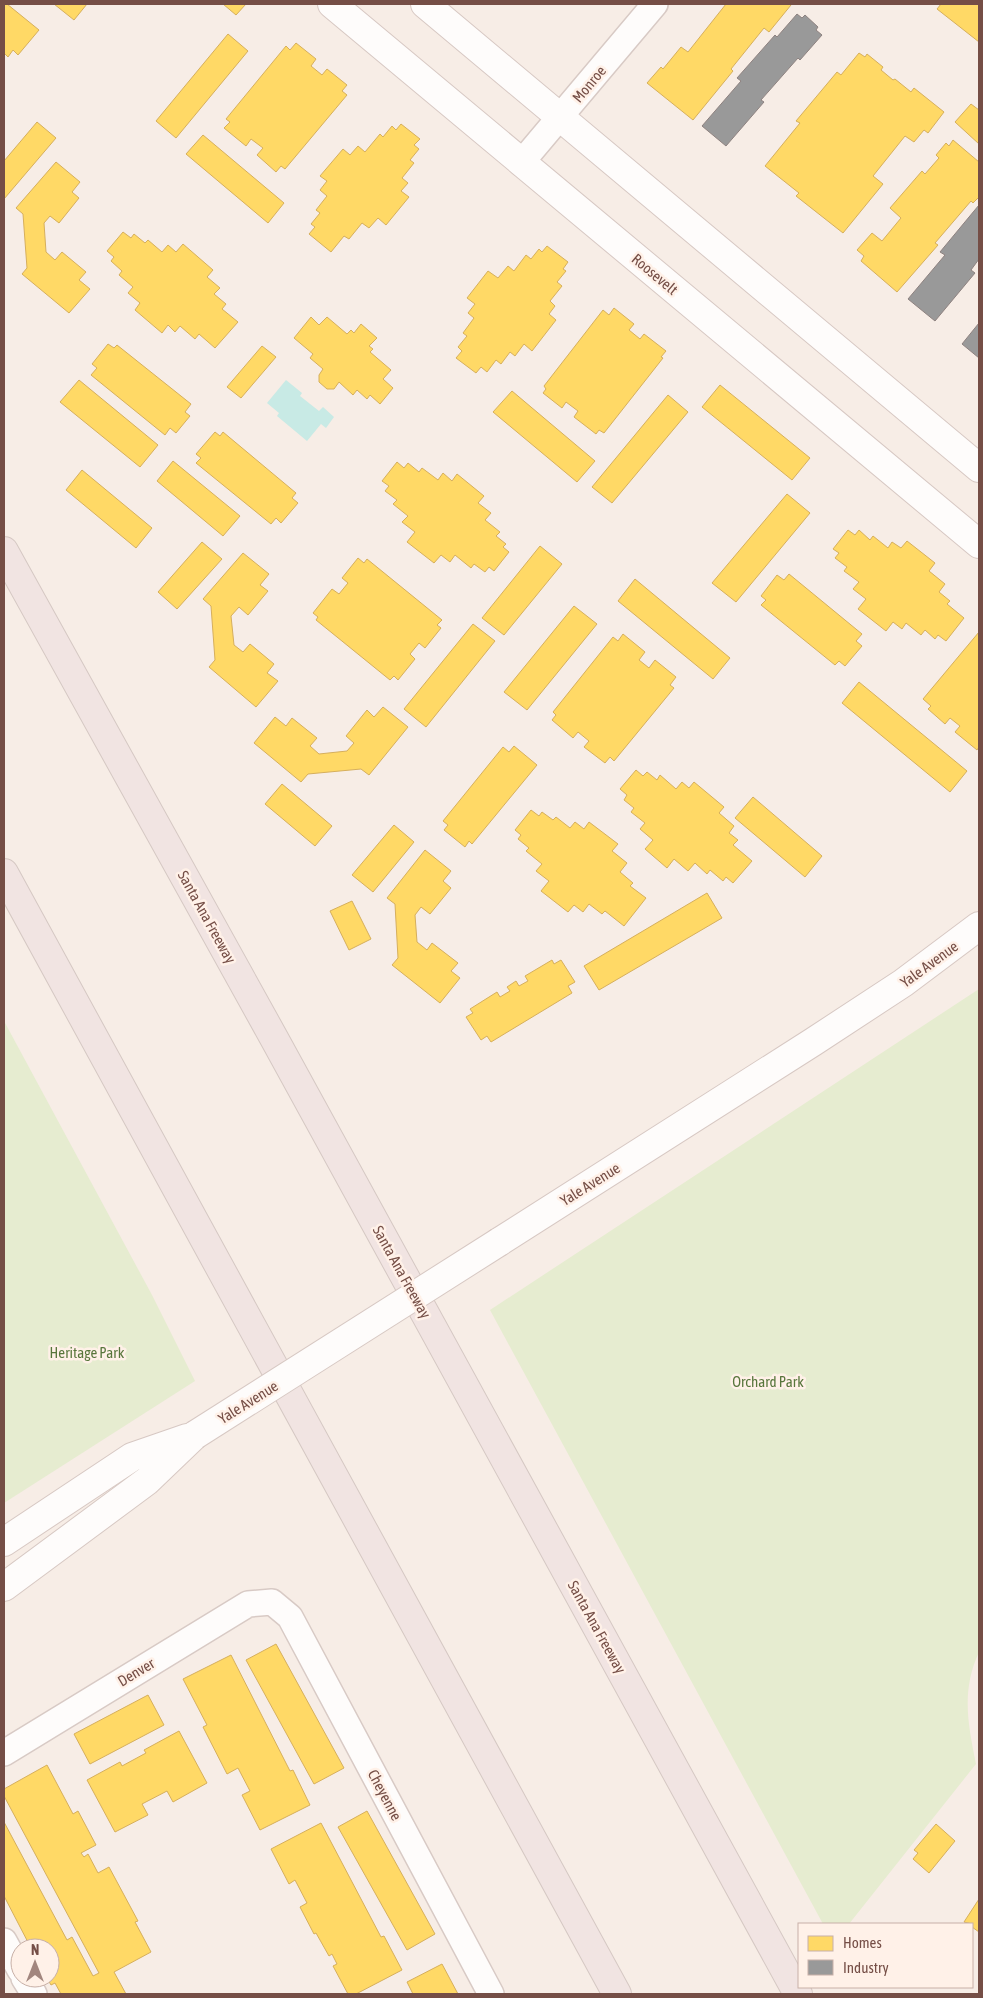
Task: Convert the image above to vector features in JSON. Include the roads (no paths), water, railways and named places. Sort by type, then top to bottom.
[{"type":"highway","name":"Santa Ana Freeway","points":[[4,551],[275,1040],[798,1994]]},
{"type":"highway","points":[[4,873],[617,1994]]},
{"type":"street","name":"Roosevelt","points":[[332,4],[979,544]]},
{"type":"street","points":[[425,4],[979,468]]},
{"type":"street","name":"Monroe","points":[[521,163],[655,4]]},
{"type":"street","name":"Yale Avenue","points":[[4,1587],[147,1481],[195,1435],[838,1026],[903,983],[979,926]]},
{"type":"street","name":"Yale Avenue","points":[[4,1542],[132,1457],[195,1435]]},
{"type":"street","name":"Denver","points":[[4,1753],[248,1604],[272,1602]]},
{"type":"street","name":"Cheyenne","points":[[272,1602],[290,1617],[491,1994]]},
{"type":"water","points":[[286,380],[302,393],[300,396],[319,411],[323,407],[334,417],[326,428],[321,424],[307,441],[277,416],[279,413],[267,403]]},
{"type":"park label","name":"Heritage Park","points":[[87,1352]]},
{"type":"park label","name":"Orchard Park","points":[[768,1381]]}]
